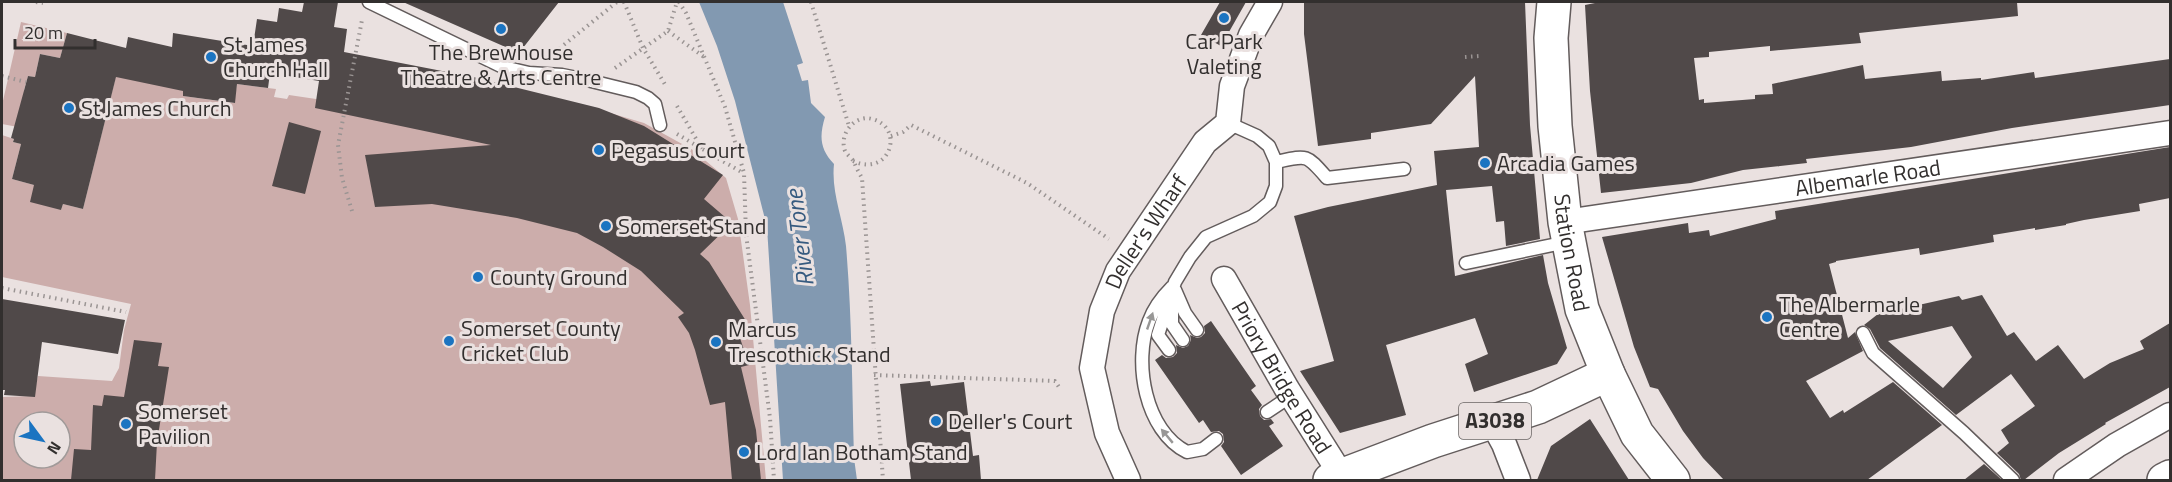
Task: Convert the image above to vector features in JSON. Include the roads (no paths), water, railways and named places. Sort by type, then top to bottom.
[{"type":"main road","name":"Station Road","points":[[1554,2],[1551,38],[1555,126],[1567,231],[1582,309],[1608,374],[1637,434],[1673,480]]},
{"type":"main road","name":"Priory Bridge Road","points":[[1334,479],[1389,457],[1538,407],[1608,374]]},
{"type":"main road","points":[[2164,480],[2170,477]]},
{"type":"street","points":[[1228,123],[1232,86],[1251,35],[1270,2]]},
{"type":"street","name":"Deller's Wharf","points":[[1128,480],[1107,433],[1092,368],[1102,310],[1118,271],[1205,142],[1228,123]]},
{"type":"street","name":"Albemarle Road","points":[[1567,231],[2170,133]]},
{"type":"street","name":"Priory Bridge Road","points":[[1224,279],[1289,392],[1333,462],[1334,479]]},
{"type":"street","points":[[2066,480],[2117,445],[2170,415]]},
{"type":"street","points":[[1492,422],[1504,444],[1518,480]]},
{"type":"lane","points":[[369,2],[503,67],[529,73],[562,75],[636,92],[655,104],[660,125]]},
{"type":"lane","points":[[1169,350],[1158,335],[1173,286],[1190,257],[1206,237],[1253,216],[1270,202],[1276,186],[1276,162],[1269,146],[1257,136],[1228,123]]},
{"type":"lane","points":[[1276,162],[1299,156],[1310,158],[1327,178],[1404,169]]},
{"type":"lane","points":[[1466,263],[1567,231]]},
{"type":"lane","points":[[1173,286],[1185,313],[1197,330]]},
{"type":"lane","points":[[1173,286],[1172,324],[1183,340]]},
{"type":"lane","points":[[1173,286],[1160,299],[1148,321],[1141,363],[1151,408],[1168,440],[1187,452],[1203,449],[1216,439]]},
{"type":"lane","points":[[1863,333],[1873,353],[1964,433],[2013,480]]},
{"type":"lane","points":[[1265,409],[1289,392]]},
{"type":"water","name":"River Tone","points":[[699,2],[783,2],[803,63],[797,65],[802,81],[808,80],[811,103],[825,117],[822,142],[823,148],[834,164],[834,185],[846,246],[851,325],[854,458],[857,480],[783,480],[767,227],[735,101],[717,46]]},
{"type":"place","name":"Car Park Valeting","points":[[1224,18]]},
{"type":"place","name":"The Brewhouse Theatre & Arts Centre","points":[[501,29]]},
{"type":"place","name":"St James Church Hall","points":[[211,57]]},
{"type":"place","name":"St James Church","points":[[69,108]]},
{"type":"place","name":"Pegasus Court","points":[[599,150]]},
{"type":"place","name":"Arcadia Games","points":[[1485,163]]},
{"type":"place","name":"Somerset Stand","points":[[606,226]]},
{"type":"place","name":"County Ground","points":[[478,277]]},
{"type":"place","name":"The Albermarle Centre","points":[[1767,317]]},
{"type":"place","name":"Somerset County Cricket Club","points":[[449,341]]},
{"type":"place","name":"Marcus Trescothick Stand","points":[[716,342]]},
{"type":"place","name":"Deller's Court","points":[[936,421]]},
{"type":"place","name":"Somerset Pavilion","points":[[126,424]]},
{"type":"place","name":"Lord Ian Botham Stand","points":[[744,452]]}]
